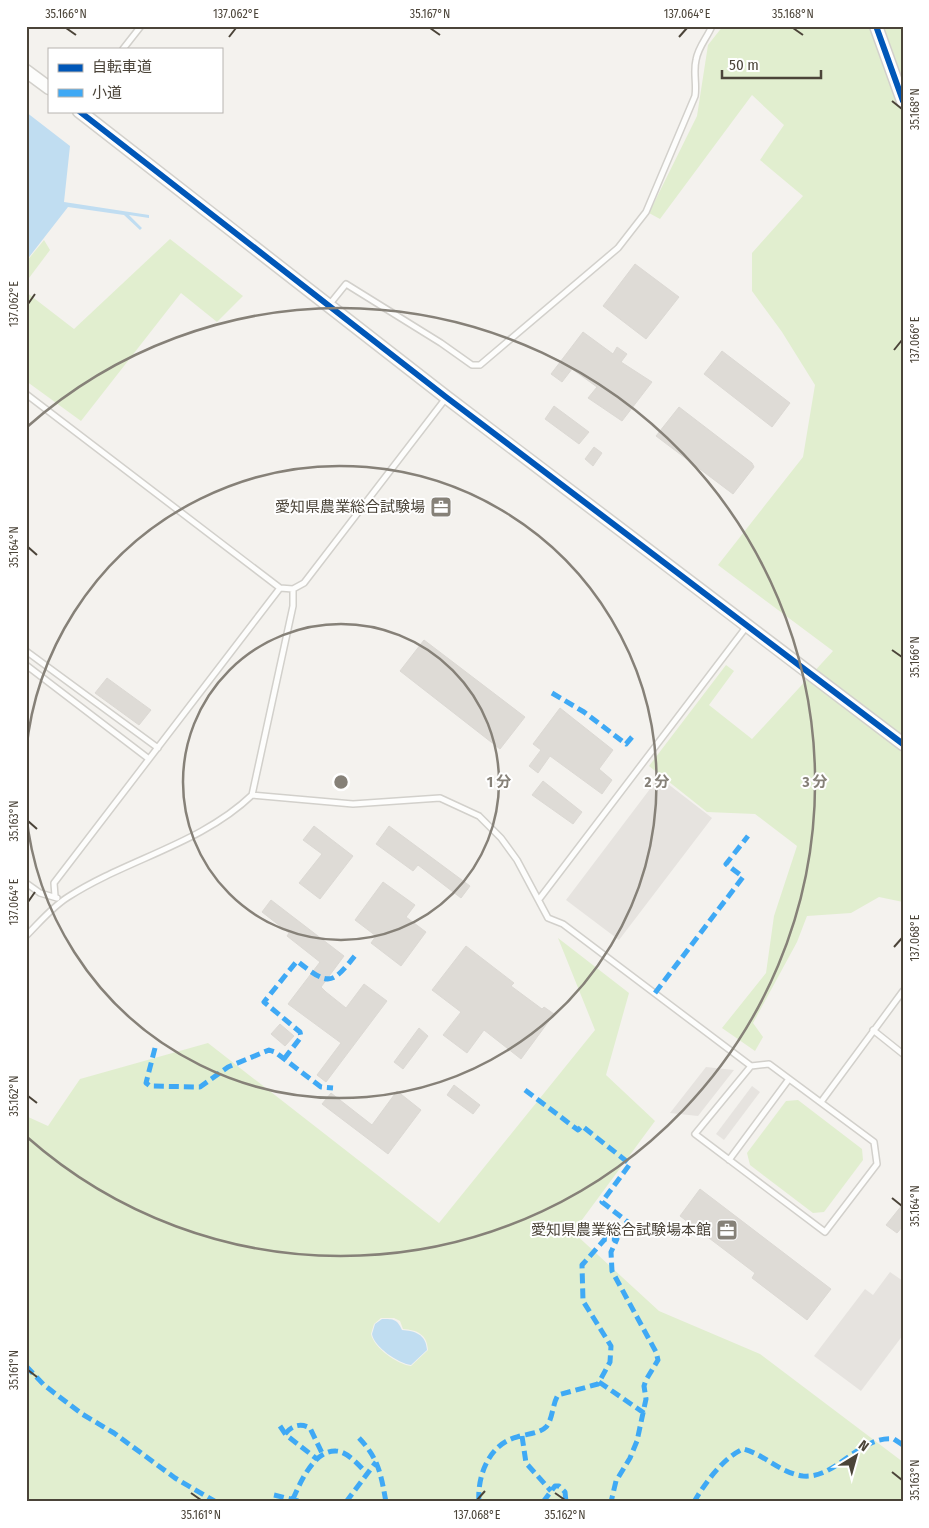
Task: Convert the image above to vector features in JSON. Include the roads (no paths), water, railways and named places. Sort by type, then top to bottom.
[{"type":"street","points":[[876,26],[903,101]]},
{"type":"street","points":[[26,71],[48,87]]},
{"type":"street","points":[[80,112],[446,398],[903,744]]},
{"type":"lane","points":[[124,48],[140,26]]},
{"type":"lane","points":[[329,306],[346,284],[441,343],[472,365],[480,365],[618,248],[646,212],[695,96],[697,86],[695,62],[699,49],[712,26]]},
{"type":"lane","points":[[26,394],[280,588],[293,589],[304,582],[446,398]]},
{"type":"lane","points":[[60,902],[55,896],[54,883],[280,588]]},
{"type":"lane","points":[[26,936],[60,902],[233,812],[252,795],[293,606],[293,589]]},
{"type":"lane","points":[[540,898],[747,625]]},
{"type":"lane","points":[[26,651],[158,748]]},
{"type":"lane","points":[[26,665],[149,759]]},
{"type":"lane","points":[[252,795],[353,804],[440,798],[478,816],[501,838],[517,860],[540,898],[548,918],[563,924],[751,1066],[769,1064],[874,1142],[877,1164],[825,1232],[695,1134],[751,1066]]},
{"type":"lane","points":[[26,883],[40,893],[55,896]]},
{"type":"lane","points":[[821,1102],[903,992]]},
{"type":"lane","points":[[873,1030],[903,1054]]},
{"type":"lane","points":[[729,1160],[789,1079]]},
{"type":"water","points":[[26,112],[70,146],[64,202],[149,215],[149,218],[129,215],[142,228],[140,230],[124,215],[68,207],[26,261]]},
{"type":"water","points":[[382,1319],[395,1320],[402,1330],[419,1334],[424,1340],[427,1350],[411,1365],[387,1354],[377,1344],[372,1334],[375,1324]]},
{"type":"place","name":"愛知県農業総合試験場","points":[[441,507]]},
{"type":"place","name":"愛知県農業総合試験場本館","points":[[727,1230]]}]
